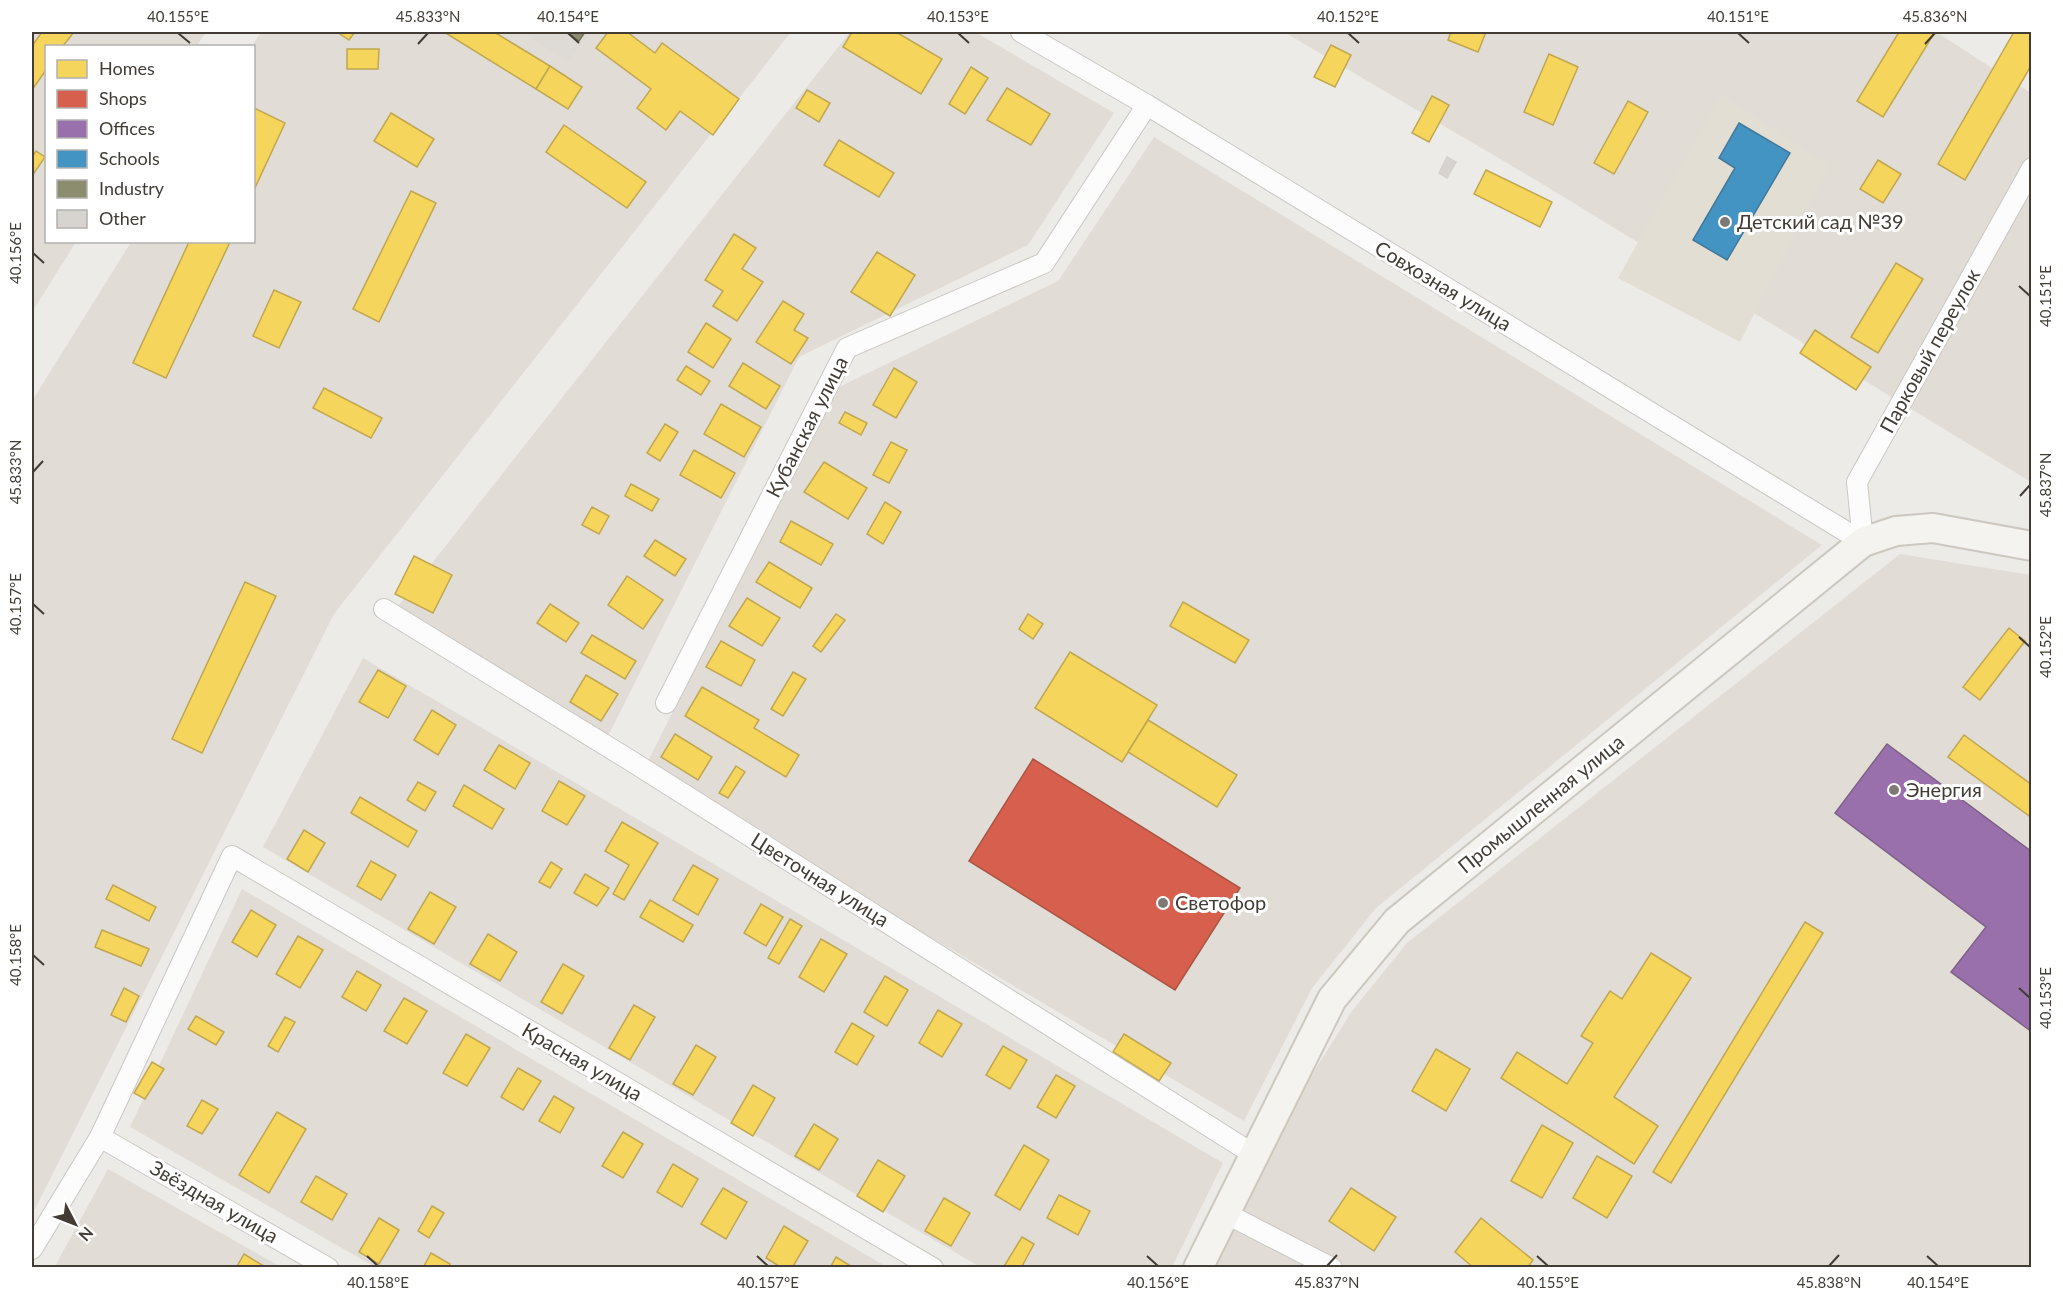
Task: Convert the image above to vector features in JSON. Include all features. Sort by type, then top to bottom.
[{"type":"main road","name":"Промышленная улица","points":[[1198,1268],[1332,999],[1397,921],[1863,542],[1896,531],[1933,528],[2031,546]]},
{"type":"street","name":"Совхозная улица","points":[[1021,32],[1147,105],[1863,542]]},
{"type":"street","name":"Кубанская улица","points":[[666,703],[848,348],[1044,263],[1147,105]]},
{"type":"street","name":"Парковый переулок","points":[[1863,542],[1857,482],[2031,168]]},
{"type":"street","name":"Цветочная улица","points":[[384,609],[628,759],[1253,1154]]},
{"type":"street","name":"Красная улица","points":[[100,1137],[232,856],[933,1268]]},
{"type":"street","points":[[32,1249],[100,1137]]},
{"type":"street","name":"Звёздная улица","points":[[100,1137],[328,1268]]},
{"type":"street","points":[[1225,1214],[1332,1268]]},
{"type":"shaded area","points":[[32,32],[206,32],[198,45],[45,45],[45,243],[75,243],[32,312]]},
{"type":"shaded area","points":[[261,32],[791,32],[334,614],[32,1215],[32,401],[130,243],[255,243],[255,45],[253,45]]},
{"type":"shaded area","points":[[523,32],[591,32],[568,61]]},
{"type":"shaded area","points":[[850,32],[975,32],[1114,113],[1028,245],[799,357],[603,746],[388,619]]},
{"type":"shaded area","points":[[1284,32],[1936,32],[2031,93],[2031,482],[1539,182]]},
{"type":"shaded area","name":"Детский сад №39","points":[[1721,95],[1829,166],[1740,342],[1618,278]]},
{"type":"shaded area","points":[[1154,137],[1822,545],[1376,908],[1312,988],[1244,1121],[644,769],[835,389],[1058,281]]},
{"type":"shaded area","points":[[1900,554],[2031,575],[2031,1267],[1201,1268],[1225,1213],[1352,1011],[1407,943]]},
{"type":"shaded area","points":[[363,658],[1223,1163],[1172,1267],[980,1267],[263,847]]},
{"type":"shaded area","points":[[242,889],[887,1267],[375,1267],[130,1127]]},
{"type":"shaded area","points":[[108,1169],[281,1267],[54,1268]]},
{"type":"building: Homes","points":[[42,32],[74,32],[64,45],[45,45],[45,71],[34,87],[32,85],[32,46]]},
{"type":"building: Homes","points":[[337,32],[355,32],[349,40]]},
{"type":"building: Homes","points":[[444,32],[494,32],[550,66],[536,89]]},
{"type":"building: Homes","points":[[608,32],[627,32],[655,53],[662,43],[739,99],[713,135],[680,111],[666,130],[637,108],[651,89],[596,48]]},
{"type":"building: Homes","points":[[852,32],[896,32],[942,59],[921,94],[843,47]]},
{"type":"building: Homes","points":[[1451,32],[1486,32],[1478,52],[1448,40]]},
{"type":"building: Homes","points":[[1899,32],[1935,32],[1883,117],[1857,101]]},
{"type":"building: Homes","points":[[2014,32],[2032,32],[2032,64],[1965,180],[1938,164]]},
{"type":"building: Homes","points":[[1331,45],[1351,55],[1335,87],[1314,77]]},
{"type":"building: Homes","points":[[347,49],[379,49],[378,69],[347,69]]},
{"type":"building: Homes","points":[[1549,54],[1578,67],[1553,125],[1524,112]]},
{"type":"building: Homes","points":[[550,66],[582,87],[568,109],[536,89]]},
{"type":"building: Homes","points":[[971,67],[988,78],[965,114],[949,104]]},
{"type":"building: Homes","points":[[1007,88],[1050,114],[1031,145],[987,120]]},
{"type":"building: Homes","points":[[807,90],[830,103],[819,122],[796,108]]},
{"type":"building: Homes","points":[[1432,96],[1449,105],[1429,142],[1412,133]]},
{"type":"building: Homes","points":[[1628,101],[1648,112],[1614,174],[1594,163]]},
{"type":"building: Homes","points":[[255,108],[285,123],[255,188]]},
{"type":"building: Homes","points":[[391,113],[434,139],[417,167],[374,141]]},
{"type":"building: Homes","points":[[564,125],[646,182],[627,208],[546,152]]},
{"type":"building: Homes","points":[[839,140],[894,173],[879,197],[824,165]]},
{"type":"building: Homes","points":[[36,151],[45,157],[32,176],[32,157]]},
{"type":"building: Homes","points":[[1878,160],[1901,174],[1883,203],[1860,189]]},
{"type":"building: Homes","points":[[1486,170],[1552,202],[1540,227],[1474,194]]},
{"type":"building: Homes","points":[[411,191],[436,203],[379,322],[353,309]]},
{"type":"building: Homes","points":[[734,234],[756,248],[742,269],[763,282],[737,321],[713,306],[723,291],[705,280]]},
{"type":"building: Homes","points":[[189,243],[230,243],[166,378],[133,363]]},
{"type":"building: Homes","points":[[877,252],[915,275],[890,316],[851,292]]},
{"type":"building: Homes","points":[[1896,263],[1923,279],[1878,353],[1851,337]]},
{"type":"building: Homes","points":[[274,290],[301,302],[279,348],[253,336]]},
{"type":"building: Homes","points":[[783,301],[804,314],[794,330],[808,338],[791,364],[756,342]]},
{"type":"building: Homes","points":[[706,323],[731,339],[713,368],[688,352]]},
{"type":"building: Homes","points":[[1815,330],[1871,367],[1856,390],[1800,353]]},
{"type":"building: Homes","points":[[743,363],[780,386],[766,409],[729,386]]},
{"type":"building: Homes","points":[[686,366],[710,381],[701,395],[677,380]]},
{"type":"building: Homes","points":[[894,368],[917,382],[896,418],[873,405]]},
{"type":"building: Homes","points":[[324,388],[382,418],[371,438],[313,408]]},
{"type":"building: Homes","points":[[721,404],[761,427],[744,457],[704,434]]},
{"type":"building: Homes","points":[[845,412],[867,423],[861,435],[839,423]]},
{"type":"building: Homes","points":[[665,424],[678,432],[660,461],[647,453]]},
{"type":"building: Homes","points":[[891,442],[907,450],[889,483],[873,475]]},
{"type":"building: Homes","points":[[694,450],[735,473],[721,498],[680,475]]},
{"type":"building: Homes","points":[[824,462],[867,488],[848,519],[804,492]]},
{"type":"building: Homes","points":[[631,484],[659,499],[652,511],[625,496]]},
{"type":"building: Homes","points":[[885,502],[901,512],[883,544],[867,534]]},
{"type":"building: Homes","points":[[592,507],[609,516],[599,534],[582,525]]},
{"type":"building: Homes","points":[[791,521],[833,544],[821,565],[780,542]]},
{"type":"building: Homes","points":[[655,540],[686,559],[675,576],[644,556]]},
{"type":"building: Homes","points":[[414,556],[452,575],[433,613],[395,594]]},
{"type":"building: Homes","points":[[769,562],[812,588],[800,608],[756,582]]},
{"type":"building: Homes","points":[[627,576],[663,600],[643,629],[608,605]]},
{"type":"building: Homes","points":[[245,582],[276,596],[202,753],[172,739]]},
{"type":"building: Homes","points":[[747,598],[780,618],[762,646],[729,626]]},
{"type":"building: Homes","points":[[1183,602],[1249,640],[1235,663],[1170,626]]},
{"type":"building: Homes","points":[[550,604],[579,623],[566,642],[537,623]]},
{"type":"building: Homes","points":[[836,614],[845,620],[821,652],[813,646]]},
{"type":"building: Homes","points":[[1028,614],[1043,624],[1033,639],[1019,629]]},
{"type":"building: Homes","points":[[2009,628],[2025,641],[1980,700],[1963,687]]},
{"type":"building: Homes","points":[[592,635],[636,661],[625,679],[581,653]]},
{"type":"building: Homes","points":[[721,641],[755,660],[741,686],[706,667]]},
{"type":"building: Homes","points":[[1070,652],[1157,705],[1122,762],[1035,708]]},
{"type":"building: Homes","points":[[378,670],[406,686],[388,718],[359,702]]},
{"type":"building: Homes","points":[[793,672],[806,679],[783,716],[771,709]]},
{"type":"building: Homes","points":[[586,675],[618,694],[601,721],[570,702]]},
{"type":"building: Homes","points":[[702,687],[759,720],[754,728],[799,755],[786,777],[685,716]]},
{"type":"building: Homes","points":[[432,710],[456,725],[438,755],[414,740]]},
{"type":"building: Homes","points":[[1148,720],[1237,775],[1217,807],[1128,752]]},
{"type":"building: Homes","points":[[675,734],[712,757],[698,780],[661,757]]},
{"type":"building: Homes","points":[[1964,735],[2032,785],[2032,818],[1948,757]]},
{"type":"building: Homes","points":[[499,745],[530,763],[515,789],[484,770]]},
{"type":"building: Homes","points":[[736,766],[745,772],[728,798],[719,793]]},
{"type":"building: Homes","points":[[559,781],[585,796],[567,825],[542,811]]},
{"type":"building: Homes","points":[[418,782],[436,792],[425,811],[407,800]]},
{"type":"building: Homes","points":[[464,785],[504,809],[492,829],[453,806]]},
{"type":"building: Homes","points":[[360,797],[417,831],[408,847],[351,813]]},
{"type":"building: Homes","points":[[622,822],[658,843],[624,900],[613,894],[629,865],[605,851]]},
{"type":"building: Homes","points":[[304,830],[325,843],[308,872],[287,859]]},
{"type":"building: Homes","points":[[371,861],[396,875],[381,900],[357,886]]},
{"type":"building: Homes","points":[[551,862],[562,869],[550,888],[539,882]]},
{"type":"building: Homes","points":[[693,865],[718,879],[698,915],[673,900]]},
{"type":"building: Homes","points":[[585,874],[609,888],[597,906],[574,893]]},
{"type":"building: Homes","points":[[113,885],[156,907],[149,921],[106,899]]},
{"type":"building: Homes","points":[[430,892],[456,907],[434,944],[408,929]]},
{"type":"building: Homes","points":[[650,900],[693,925],[683,942],[640,917]]},
{"type":"building: Homes","points":[[761,904],[783,917],[766,946],[744,933]]},
{"type":"building: Homes","points":[[251,910],[276,925],[257,957],[232,942]]},
{"type":"building: Homes","points":[[790,919],[802,926],[779,964],[768,958]]},
{"type":"building: Homes","points":[[1805,922],[1823,933],[1671,1183],[1653,1172]]},
{"type":"building: Homes","points":[[102,930],[149,949],[141,966],[95,947]]},
{"type":"building: Homes","points":[[488,934],[517,952],[500,981],[470,964]]},
{"type":"building: Homes","points":[[298,936],[323,950],[300,988],[276,974]]},
{"type":"building: Homes","points":[[821,939],[847,954],[824,992],[799,977]]},
{"type":"building: Homes","points":[[1651,953],[1691,978],[1614,1097],[1658,1126],[1634,1164],[1501,1078],[1517,1052],[1567,1084],[1593,1043],[1581,1036],[1610,991],[1622,999]]},
{"type":"building: Homes","points":[[563,964],[584,976],[562,1014],[541,1002]]},
{"type":"building: Homes","points":[[357,971],[381,985],[366,1011],[342,997]]},
{"type":"building: Homes","points":[[885,976],[908,990],[887,1026],[864,1012]]},
{"type":"building: Homes","points":[[124,988],[139,996],[126,1022],[111,1015]]},
{"type":"building: Homes","points":[[404,998],[427,1011],[407,1044],[384,1031]]},
{"type":"building: Homes","points":[[634,1005],[655,1017],[630,1060],[609,1048]]},
{"type":"building: Homes","points":[[938,1010],[962,1024],[942,1057],[919,1043]]},
{"type":"building: Homes","points":[[196,1016],[224,1032],[216,1045],[188,1029]]},
{"type":"building: Homes","points":[[285,1017],[295,1022],[278,1052],[268,1046]]},
{"type":"building: Homes","points":[[852,1023],[874,1036],[857,1065],[835,1052]]},
{"type":"building: Homes","points":[[466,1034],[490,1048],[467,1086],[443,1073]]},
{"type":"building: Homes","points":[[1124,1034],[1171,1063],[1159,1081],[1113,1052]]},
{"type":"building: Homes","points":[[696,1045],[716,1057],[693,1095],[673,1084]]},
{"type":"building: Homes","points":[[1003,1046],[1027,1060],[1010,1089],[986,1075]]},
{"type":"building: Homes","points":[[1436,1049],[1470,1069],[1446,1111],[1412,1091]]},
{"type":"building: Homes","points":[[152,1062],[164,1069],[145,1099],[134,1093]]},
{"type":"building: Homes","points":[[518,1068],[541,1081],[523,1110],[501,1097]]},
{"type":"building: Homes","points":[[1056,1075],[1075,1086],[1056,1118],[1037,1107]]},
{"type":"building: Homes","points":[[753,1085],[775,1098],[753,1136],[731,1123]]},
{"type":"building: Homes","points":[[554,1096],[574,1108],[560,1133],[539,1121]]},
{"type":"building: Homes","points":[[202,1100],[218,1109],[202,1134],[187,1126]]},
{"type":"building: Homes","points":[[277,1112],[306,1129],[269,1193],[239,1175]]},
{"type":"building: Homes","points":[[814,1124],[838,1139],[819,1170],[795,1156]]},
{"type":"building: Homes","points":[[1542,1125],[1573,1143],[1542,1198],[1511,1181]]},
{"type":"building: Homes","points":[[623,1132],[643,1144],[623,1178],[602,1166]]},
{"type":"building: Homes","points":[[1024,1145],[1049,1160],[1020,1210],[995,1195]]},
{"type":"building: Homes","points":[[1597,1156],[1632,1176],[1607,1218],[1573,1198]]},
{"type":"building: Homes","points":[[878,1160],[905,1176],[883,1212],[857,1196]]},
{"type":"building: Homes","points":[[673,1164],[698,1179],[682,1207],[657,1192]]},
{"type":"building: Homes","points":[[316,1176],[347,1194],[332,1220],[301,1202]]},
{"type":"building: Homes","points":[[723,1188],[747,1202],[726,1239],[701,1224]]},
{"type":"building: Homes","points":[[1351,1188],[1396,1217],[1374,1251],[1329,1221]]},
{"type":"building: Homes","points":[[1059,1195],[1090,1211],[1078,1235],[1047,1218]]},
{"type":"building: Homes","points":[[944,1198],[970,1213],[951,1246],[925,1231]]},
{"type":"building: Homes","points":[[432,1206],[444,1213],[429,1238],[418,1231]]},
{"type":"building: Homes","points":[[379,1218],[399,1230],[379,1264],[359,1252]]},
{"type":"building: Homes","points":[[1481,1218],[1533,1260],[1527,1268],[1474,1268],[1455,1252]]},
{"type":"building: Homes","points":[[784,1226],[808,1241],[792,1268],[782,1268],[766,1258]]},
{"type":"building: Homes","points":[[1022,1237],[1034,1244],[1021,1268],[1003,1268]]},
{"type":"building: Homes","points":[[431,1253],[450,1264],[448,1268],[423,1268]]},
{"type":"building: Homes","points":[[244,1254],[267,1268],[236,1268]]},
{"type":"building: Homes","points":[[836,1257],[854,1268],[830,1268]]},
{"type":"building: Shops","points":[[1033,759],[1240,888],[1175,990],[969,861]]},
{"type":"building: Offices","points":[[1887,744],[2032,852],[2032,1032],[1951,972],[1986,927],[1835,813]]},
{"type":"building: Schools","points":[[1739,123],[1790,153],[1727,260],[1693,240],[1735,168],[1719,158]]},
{"type":"building: Industry","points":[[566,32],[585,32],[579,41]]},
{"type":"building: Other","points":[[1447,157],[1456,162],[1447,178],[1439,173]]},
{"type":"place","name":"Детский сад №39","points":[[1725,222]]},
{"type":"place","name":"Энергия","points":[[1894,790]]},
{"type":"place","name":"Светофор","points":[[1163,903]]}]
